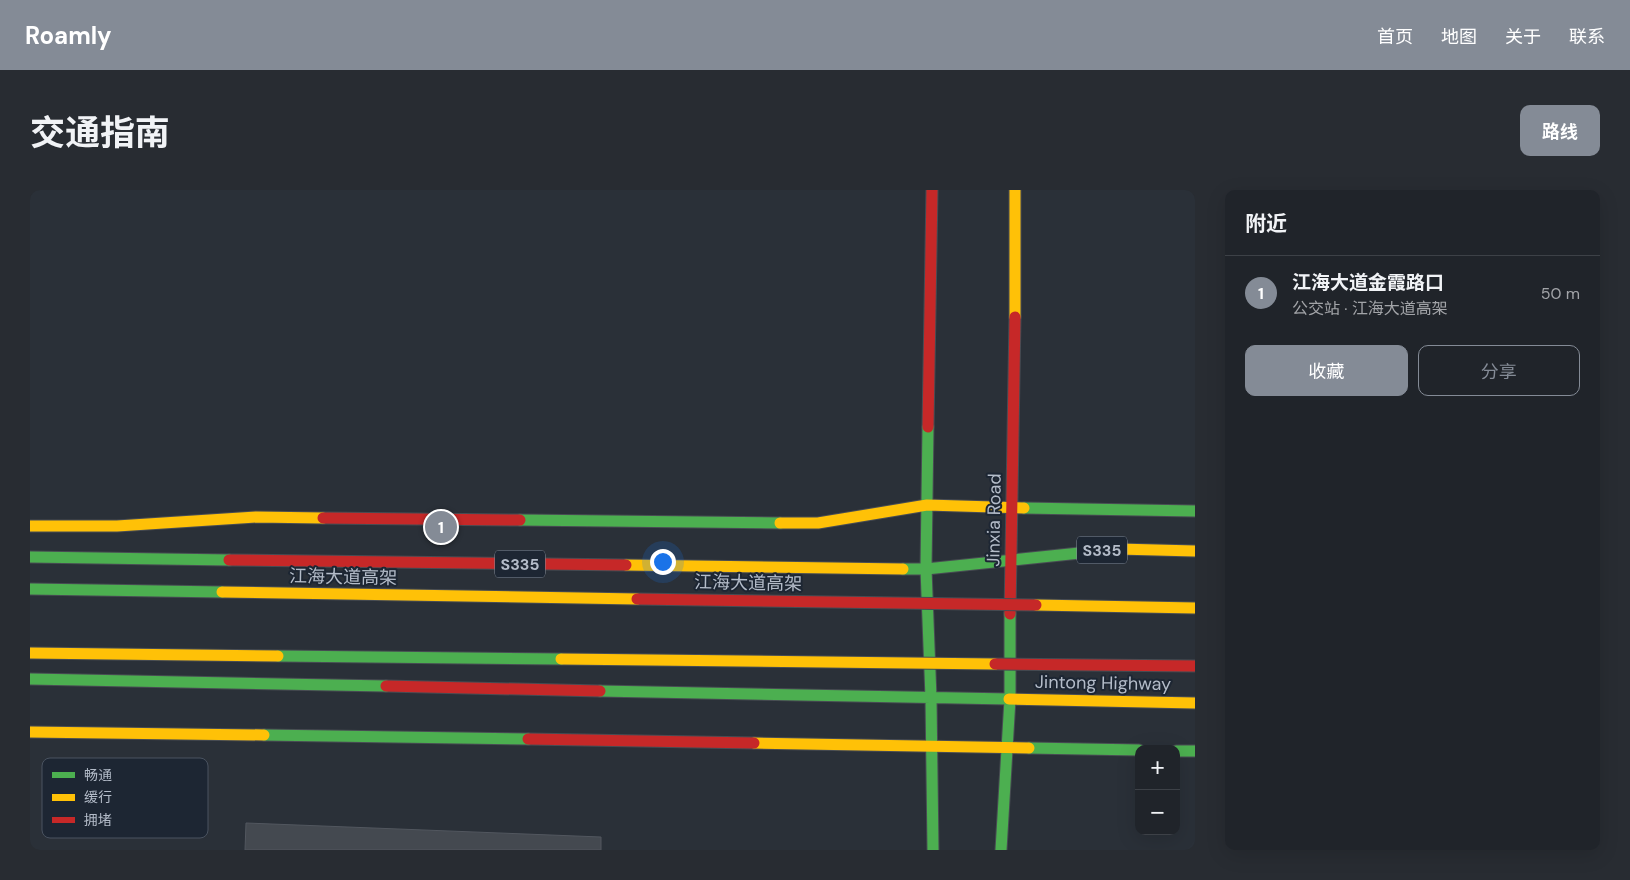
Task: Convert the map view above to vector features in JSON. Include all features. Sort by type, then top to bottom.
[{"type":"main road","points":[[932,190],[926,569],[931,698],[933,850]]},
{"type":"main road","name":"Jinxia Road","points":[[1001,850],[1010,699],[1015,190]]},
{"type":"main road","points":[[30,526],[117,526],[256,517],[818,523],[927,505],[1195,511]]},
{"type":"main road","name":"S335","points":[[30,557],[926,569],[1113,549],[1195,551]]},
{"type":"main road","name":"江海大道高架","points":[[30,589],[1195,608]]},
{"type":"main road","points":[[30,653],[1195,666]]},
{"type":"main road","name":"Jintong Highway","points":[[30,679],[1195,703]]},
{"type":"main road","points":[[30,732],[189,733],[1135,750]]},
{"type":"main road","points":[[1180,751],[1195,751]]},
{"type":"building","points":[[246,823],[601,837],[601,850],[245,850]]},
{"type":"traffic: fast","points":[[928,427],[926,569],[931,698],[933,850]]},
{"type":"traffic: fast","points":[[1024,508],[1195,511]]},
{"type":"traffic: fast","points":[[520,520],[780,523]]},
{"type":"traffic: fast","points":[[903,569],[926,569],[1118,549]]},
{"type":"traffic: fast","points":[[30,557],[229,560]]},
{"type":"traffic: fast","points":[[30,589],[222,592]]},
{"type":"traffic: fast","points":[[1001,850],[1010,699],[1010,614]]},
{"type":"traffic: fast","points":[[278,656],[561,659]]},
{"type":"traffic: fast","points":[[30,679],[386,686]]},
{"type":"traffic: fast","points":[[600,691],[1009,699]]},
{"type":"traffic: fast","points":[[264,735],[528,739]]},
{"type":"traffic: fast","points":[[1029,748],[1135,750]]},
{"type":"traffic: fast","points":[[1180,751],[1195,751]]},
{"type":"traffic: slow","points":[[1015,190],[1015,317]]},
{"type":"traffic: slow","points":[[780,523],[818,523],[927,505],[1024,508]]},
{"type":"traffic: slow","points":[[30,526],[117,526],[256,517],[323,518]]},
{"type":"traffic: slow","points":[[1118,549],[1195,551]]},
{"type":"traffic: slow","points":[[626,565],[903,569]]},
{"type":"traffic: slow","points":[[222,592],[637,599]]},
{"type":"traffic: slow","points":[[1036,605],[1195,608]]},
{"type":"traffic: slow","points":[[30,653],[278,656]]},
{"type":"traffic: slow","points":[[561,659],[995,664]]},
{"type":"traffic: slow","points":[[1009,699],[1195,703]]},
{"type":"traffic: slow","points":[[30,732],[264,735]]},
{"type":"traffic: slow","points":[[754,743],[1029,748]]},
{"type":"traffic: jam","points":[[928,427],[932,190]]},
{"type":"traffic: jam","points":[[1010,614],[1015,317]]},
{"type":"traffic: jam","points":[[323,518],[520,520]]},
{"type":"traffic: jam","points":[[229,560],[626,565]]},
{"type":"traffic: jam","points":[[637,599],[1036,605]]},
{"type":"traffic: jam","points":[[995,664],[1195,666]]},
{"type":"traffic: jam","points":[[386,686],[600,691]]},
{"type":"traffic: jam","points":[[528,739],[754,743]]},
{"type":"place","name":"江海大道金霞路口","points":[[441,527]]}]
